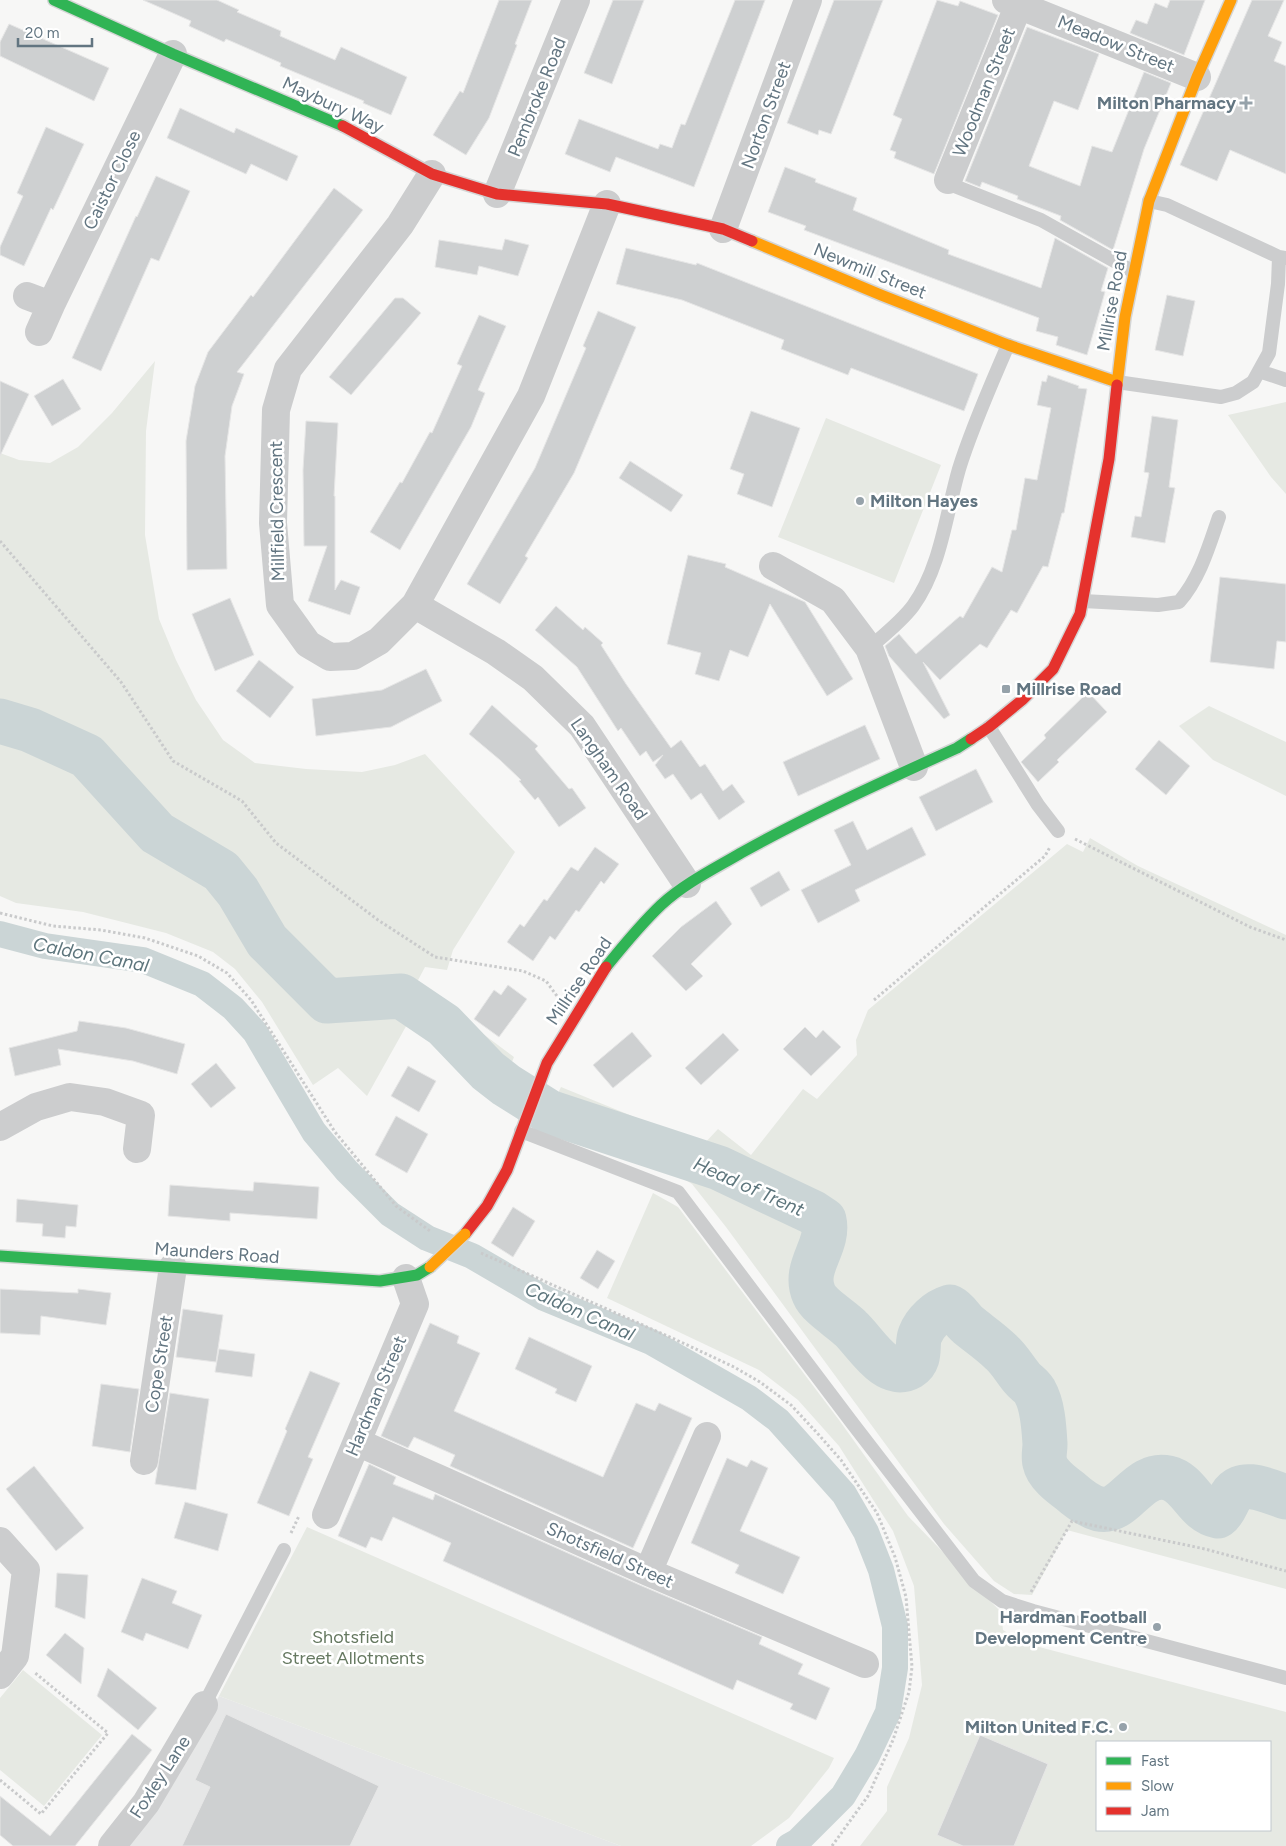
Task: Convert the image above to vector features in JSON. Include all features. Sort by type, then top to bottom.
[{"type":"street","name":"Maybury Way","points":[[54,0],[173,54],[344,127],[432,174],[497,194],[607,204]]},
{"type":"street","name":"Pembroke Road","points":[[497,194],[576,0]]},
{"type":"street","name":"Norton Street","points":[[723,229],[808,0]]},
{"type":"street","name":"Millrise Road","points":[[418,1272],[466,1234],[487,1206],[507,1170],[547,1063],[602,972],[632,935],[662,904],[687,884],[830,806],[957,748],[989,727],[1022,700],[1053,669],[1076,622],[1083,602],[1109,460],[1125,317],[1149,201],[1197,77],[1231,0]]},
{"type":"street","name":"Meadow Street","points":[[1013,2],[1197,77]]},
{"type":"street","name":"Woodman Street","points":[[948,180],[1013,2]]},
{"type":"street","name":"Caistor Close","points":[[39,332],[39,300],[173,54]]},
{"type":"street","name":"Millfield Crescent","points":[[432,174],[400,225],[288,369],[276,410],[273,522],[280,605],[308,644],[330,657],[354,656],[379,641],[415,605],[530,396],[607,204]]},
{"type":"street","name":"Newmill Street","points":[[607,204],[723,229],[881,295],[1008,345],[1118,382]]},
{"type":"street","points":[[773,566],[833,600],[869,648],[914,767]]},
{"type":"street","name":"Langham Road","points":[[415,605],[496,652],[533,678],[582,726],[687,884]]},
{"type":"street","points":[[0,1128],[36,1107],[70,1097],[105,1102],[141,1115],[137,1149]]},
{"type":"street","name":"Maunders Road","points":[[0,1256],[380,1282],[418,1272]]},
{"type":"street","name":"Cope Street","points":[[144,1461],[173,1267]]},
{"type":"street","name":"Hardman Street","points":[[326,1515],[415,1304],[418,1272]]},
{"type":"street","points":[[648,1572],[707,1436]]},
{"type":"street","name":"Shotsfield Street","points":[[357,1442],[648,1572],[864,1664]]},
{"type":"street","points":[[0,1541],[26,1570],[8,1666]]},
{"type":"street","name":"Foxley Lane","points":[[112,1846],[146,1804],[204,1705]]},
{"type":"lane","points":[[948,180],[952,185],[1048,223],[1134,272]]},
{"type":"lane","points":[[1118,382],[1221,397],[1236,393],[1253,382],[1269,353],[1283,258],[1167,205],[1149,201]]},
{"type":"lane","points":[[869,648],[902,620],[913,606],[923,588],[944,530],[959,468],[1008,345]]},
{"type":"lane","points":[[1259,371],[1286,380]]},
{"type":"lane","points":[[1083,602],[1158,605],[1179,602],[1190,590],[1201,567],[1219,516]]},
{"type":"lane","points":[[989,727],[1038,805],[1058,831]]},
{"type":"lane","points":[[523,1126],[678,1192],[974,1581],[1002,1601],[1022,1608],[1286,1678]]},
{"type":"lane","points":[[204,1705],[284,1550]]},
{"type":"path","points":[[0,541],[121,682],[173,760],[242,801],[276,843],[378,920],[435,956],[523,971],[546,982],[574,1018]]},
{"type":"path","points":[[874,1000],[1045,856],[1058,831],[1250,927],[1286,940]]},
{"type":"path","points":[[0,913],[53,926],[101,930],[145,938],[198,956],[226,973],[251,1000],[335,1132],[396,1206],[433,1233]]},
{"type":"path","points":[[478,1252],[683,1343],[734,1367],[760,1382],[791,1405],[819,1435],[841,1460],[877,1513],[895,1557],[906,1597],[912,1667],[909,1692],[893,1740],[868,1796],[832,1846]]},
{"type":"path","points":[[1022,1608],[1072,1521],[1205,1549],[1286,1571]]},
{"type":"path","points":[[0,1780],[41,1814],[108,1733],[8,1666]]},
{"type":"shaded area","points":[[219,1696],[621,1846],[122,1846],[183,1764]]},
{"type":"green space","points":[[155,361],[146,431],[145,535],[159,619],[176,660],[196,700],[223,740],[255,763],[306,769],[362,772],[395,765],[425,754],[515,852],[453,950],[447,970],[425,967],[416,984],[514,1057],[499,1094],[409,1021],[367,1096],[338,1068],[313,1085],[262,1002],[235,969],[213,952],[166,933],[83,912],[16,903],[0,896],[0,453],[19,460],[50,463],[78,447],[112,413]]},
{"type":"green space","points":[[1286,402],[1286,494],[1271,477],[1228,415]]},
{"type":"green space","name":"Milton Hayes","points":[[826,418],[941,465],[894,583],[778,537]]},
{"type":"green space","points":[[1209,706],[1286,742],[1286,796],[1213,760],[1179,726]]},
{"type":"green space","points":[[1090,838],[1138,866],[1286,935],[1286,1589],[1067,1530],[1032,1595],[1014,1594],[994,1581],[944,1524],[726,1227],[692,1184],[654,1160],[543,1124],[561,1087],[703,1145],[718,1129],[751,1155],[803,1089],[817,1099],[857,1055],[856,1040],[868,1010],[1067,844],[1083,852]]},
{"type":"green space","points":[[653,1193],[678,1207],[839,1420],[908,1516],[1001,1612],[1003,1630],[1024,1643],[1286,1712],[1286,1846],[860,1846],[887,1811],[887,1787],[909,1738],[922,1685],[914,1586],[893,1531],[839,1446],[798,1400],[759,1370],[607,1298]]},
{"type":"green space","name":"Shotsfield Street Allotments","points":[[307,1527],[834,1758],[829,1768],[789,1818],[751,1846],[621,1846],[219,1696]]},
{"type":"green space","points":[[23,1670],[102,1735],[44,1806],[0,1770],[0,1698]]},
{"type":"building","points":[[143,0],[217,0],[239,10],[237,12],[281,31],[280,36],[335,60],[341,47],[407,77],[391,115],[363,103],[364,101],[280,66],[281,63],[226,39],[224,42],[189,26],[191,21]]},
{"type":"building","points":[[499,0],[532,0],[489,118],[466,155],[433,135],[460,91],[463,93]]},
{"type":"building","points":[[613,0],[644,0],[612,84],[584,73]]},
{"type":"building","points":[[735,0],[765,0],[694,187],[616,157],[610,172],[565,154],[579,119],[658,149],[660,144],[672,148],[681,124],[685,125]]},
{"type":"building","points":[[834,0],[883,0],[831,134],[819,130],[818,135],[787,123]]},
{"type":"building","points":[[937,0],[958,6],[960,1],[998,15],[934,174],[894,158],[896,152],[890,150],[902,119],[893,115]]},
{"type":"building","points":[[1170,0],[1205,0],[1184,55],[1130,33],[1136,20],[1147,24],[1155,3],[1167,8]]},
{"type":"building","points":[[1252,0],[1284,0],[1268,36],[1282,42],[1274,61],[1286,66],[1286,174],[1230,150],[1217,181],[1180,165]]},
{"type":"building","points":[[9,24],[109,68],[94,101],[0,56],[0,42]]},
{"type":"building","points":[[1027,27],[1099,54],[1078,110],[1054,101],[1029,166],[1080,186],[1092,146],[1112,152],[1144,72],[1171,83],[1144,149],[1113,250],[1060,220],[1061,216],[1017,199],[1018,196],[982,182],[980,187],[965,181]]},
{"type":"building","points":[[180,108],[234,133],[236,128],[298,156],[287,181],[251,164],[246,174],[167,138]]},
{"type":"building","points":[[46,127],[84,144],[24,266],[0,255],[0,247],[23,196],[17,193]]},
{"type":"building","points":[[785,167],[816,179],[815,182],[857,198],[853,210],[949,250],[948,254],[1041,288],[1055,238],[1108,268],[1101,291],[1105,292],[1087,355],[1056,345],[1058,337],[1036,331],[1039,318],[804,230],[806,226],[768,212]]},
{"type":"building","points":[[156,176],[190,191],[159,261],[151,258],[101,371],[72,358]]},
{"type":"building","points":[[334,188],[363,210],[237,372],[244,374],[232,406],[225,456],[227,569],[187,570],[186,441],[195,386],[208,352],[251,295],[253,297]]},
{"type":"building","points":[[505,239],[529,245],[518,276],[479,266],[477,275],[435,267],[439,240],[502,250]]},
{"type":"building","points":[[626,248],[696,265],[697,263],[978,374],[964,411],[851,368],[848,375],[781,349],[784,340],[682,300],[616,284]]},
{"type":"building","points":[[1167,295],[1195,301],[1183,356],[1155,350]]},
{"type":"building","points":[[395,298],[403,298],[421,313],[351,395],[329,377]]},
{"type":"building","points":[[598,311],[636,327],[574,473],[525,556],[528,558],[500,604],[467,584],[535,468],[586,348],[583,346]]},
{"type":"building","points":[[479,315],[506,326],[478,390],[485,393],[471,427],[400,550],[370,532],[400,482],[402,483],[430,432],[432,433],[462,366],[457,364]]},
{"type":"building","points":[[1048,375],[1079,386],[1078,388],[1087,389],[1064,513],[1062,513],[1048,567],[1043,566],[1017,613],[1011,610],[987,648],[980,644],[940,680],[923,662],[950,715],[944,719],[889,656],[885,646],[899,634],[916,654],[960,616],[963,618],[992,567],[1002,572],[1012,530],[1016,530],[1025,478],[1037,480],[1051,408],[1037,405],[1042,381],[1046,382]]},
{"type":"building","points":[[63,379],[81,409],[52,426],[34,396]]},
{"type":"building","points":[[0,381],[29,394],[0,456]]},
{"type":"building","points":[[751,411],[800,428],[772,507],[737,494],[744,474],[730,469]]},
{"type":"building","points":[[1152,416],[1178,420],[1169,487],[1175,488],[1165,543],[1131,537],[1135,516],[1141,517],[1149,473],[1144,472]]},
{"type":"building","points":[[306,421],[338,423],[334,496],[335,590],[341,580],[360,587],[350,615],[308,601],[327,546],[304,546],[303,470]]},
{"type":"building","points":[[630,461],[683,495],[671,512],[619,478]]},
{"type":"building","points":[[688,555],[726,564],[725,567],[805,602],[853,679],[827,696],[770,604],[748,657],[730,650],[719,681],[695,674],[701,653],[667,644]]},
{"type":"building","points":[[1220,577],[1286,584],[1286,642],[1277,641],[1274,669],[1210,662]]},
{"type":"building","points":[[230,598],[254,655],[215,671],[192,614]]},
{"type":"building","points":[[556,606],[583,630],[585,627],[603,643],[601,645],[626,684],[671,748],[681,740],[700,767],[705,764],[723,791],[732,784],[745,802],[719,820],[701,793],[691,800],[673,774],[665,779],[655,765],[663,755],[653,762],[646,751],[640,756],[621,728],[618,731],[577,667],[535,630]]},
{"type":"building","points":[[259,660],[294,687],[270,718],[236,691]]},
{"type":"building","points":[[426,669],[442,701],[391,727],[316,736],[312,699],[382,690]]},
{"type":"building","points":[[1088,692],[1107,712],[1057,760],[1059,762],[1038,782],[1021,762],[1046,738],[1044,735]]},
{"type":"building","points":[[492,705],[538,746],[535,749],[569,789],[572,788],[586,808],[559,827],[538,797],[535,800],[519,781],[521,780],[469,734]]},
{"type":"building","points":[[865,725],[880,759],[798,796],[783,762]]},
{"type":"building","points":[[1159,740],[1190,766],[1166,795],[1135,769]]},
{"type":"building","points":[[976,769],[993,802],[936,831],[919,797]]},
{"type":"building","points":[[853,821],[867,850],[912,827],[926,855],[855,890],[860,901],[818,923],[801,890],[851,865],[834,830]]},
{"type":"building","points":[[595,847],[619,864],[604,884],[601,881],[579,912],[576,910],[555,940],[550,936],[533,961],[507,942],[520,924],[524,927],[544,899],[547,901],[571,867],[578,871]]},
{"type":"building","points":[[779,871],[790,890],[761,907],[750,888]]},
{"type":"building","points":[[716,901],[732,924],[691,964],[703,976],[686,991],[652,956],[681,927]]},
{"type":"building","points":[[508,985],[527,999],[499,1037],[474,1019],[494,990],[501,995]]},
{"type":"building","points":[[79,1021],[126,1028],[185,1044],[177,1074],[133,1061],[58,1049],[61,1065],[15,1076],[9,1048],[77,1031]]},
{"type":"building","points":[[805,1027],[816,1038],[823,1030],[841,1047],[811,1076],[783,1049]]},
{"type":"building","points":[[632,1032],[652,1056],[613,1088],[593,1065]]},
{"type":"building","points":[[723,1033],[739,1050],[701,1085],[685,1068]]},
{"type":"building","points":[[216,1063],[236,1088],[211,1108],[191,1084]]},
{"type":"building","points":[[408,1066],[436,1081],[419,1112],[391,1096]]},
{"type":"building","points":[[396,1116],[428,1134],[407,1173],[375,1155]]},
{"type":"building","points":[[254,1182],[319,1187],[317,1219],[230,1213],[230,1221],[168,1216],[170,1185],[253,1191]]},
{"type":"building","points":[[17,1199],[78,1205],[76,1227],[66,1226],[65,1238],[42,1236],[43,1224],[16,1222]]},
{"type":"building","points":[[513,1207],[535,1221],[513,1257],[491,1243]]},
{"type":"building","points":[[597,1250],[615,1261],[598,1289],[580,1278]]},
{"type":"building","points":[[0,1289],[78,1293],[78,1289],[111,1293],[106,1325],[41,1316],[40,1335],[0,1333]]},
{"type":"building","points":[[183,1309],[223,1315],[216,1362],[176,1357]]},
{"type":"building","points":[[430,1323],[459,1336],[457,1343],[480,1353],[454,1411],[603,1477],[636,1403],[655,1411],[659,1403],[692,1418],[633,1548],[450,1466],[455,1455],[414,1437],[408,1448],[381,1436]]},
{"type":"building","points":[[529,1337],[592,1366],[576,1402],[555,1393],[557,1389],[515,1369]]},
{"type":"building","points":[[219,1349],[255,1354],[252,1377],[215,1372]]},
{"type":"building","points":[[310,1371],[340,1383],[308,1457],[313,1459],[289,1516],[257,1503],[287,1431],[285,1429]]},
{"type":"building","points":[[101,1384],[139,1389],[130,1452],[92,1446]]},
{"type":"building","points":[[170,1393],[209,1399],[196,1490],[155,1484]]},
{"type":"building","points":[[727,1458],[747,1467],[751,1460],[768,1468],[740,1531],[800,1557],[783,1594],[735,1573],[739,1565],[691,1543]]},
{"type":"building","points":[[369,1464],[396,1477],[393,1484],[433,1500],[435,1494],[762,1637],[759,1644],[803,1664],[798,1674],[830,1688],[816,1720],[790,1709],[793,1704],[737,1680],[733,1690],[443,1561],[451,1543],[393,1517],[382,1541],[371,1537],[366,1548],[338,1536]]},
{"type":"building","points":[[34,1466],[84,1528],[56,1551],[6,1489]]},
{"type":"building","points":[[185,1502],[228,1514],[218,1551],[174,1538]]},
{"type":"building","points":[[57,1573],[88,1575],[85,1619],[55,1607]]},
{"type":"building","points":[[142,1578],[177,1591],[172,1603],[202,1615],[188,1649],[146,1633],[143,1641],[121,1632]]},
{"type":"building","points":[[65,1633],[84,1648],[81,1684],[46,1655]]},
{"type":"building","points":[[108,1668],[157,1708],[138,1730],[97,1696]]},
{"type":"building","points":[[226,1714],[379,1786],[350,1846],[182,1846],[210,1787],[195,1780]]},
{"type":"building","points":[[132,1734],[152,1750],[75,1846],[13,1846],[0,1835],[0,1796],[50,1836]]},
{"type":"building","points":[[980,1735],[1048,1764],[1014,1846],[963,1846],[937,1835]]},
{"type":"waterway","name":"Head of Trent","points":[[0,721],[30,730],[87,756],[157,833],[221,871],[238,892],[267,941],[327,1001],[401,996],[444,1025],[488,1071],[506,1085],[549,1112],[719,1168],[812,1212],[824,1220],[825,1230],[823,1239],[811,1275],[814,1294],[820,1303],[850,1328],[884,1364],[901,1370],[914,1364],[920,1335],[925,1326],[941,1311],[950,1307],[953,1309],[968,1325],[1004,1355],[1034,1390],[1043,1417],[1044,1459],[1046,1467],[1059,1482],[1087,1504],[1099,1509],[1108,1509],[1116,1506],[1139,1486],[1157,1478],[1168,1478],[1176,1481],[1182,1485],[1198,1504],[1210,1513],[1218,1516],[1231,1496],[1242,1487],[1264,1489],[1286,1497]]},
{"type":"waterway","name":"Caldon Canal","points":[[0,934],[45,946],[143,960],[202,984],[233,1008],[255,1032],[314,1132],[347,1171],[390,1214],[427,1238],[472,1256],[544,1298],[651,1342],[749,1398],[778,1420],[844,1494],[866,1532],[881,1570],[895,1626],[895,1668],[888,1712],[867,1756],[843,1796],[798,1841],[789,1846]]},
{"type":"traffic: fast","points":[[54,0],[173,54],[343,126]]},
{"type":"traffic: fast","points":[[606,967],[639,927],[661,905],[700,877],[794,825],[875,785],[957,748],[971,739]]},
{"type":"traffic: fast","points":[[0,1256],[380,1281],[417,1275],[430,1267]]},
{"type":"traffic: slow","points":[[1117,385],[1125,317],[1149,201],[1197,77],[1231,0]]},
{"type":"traffic: slow","points":[[752,241],[1008,345],[1117,382]]},
{"type":"traffic: slow","points":[[430,1267],[465,1234]]},
{"type":"traffic: jam","points":[[343,126],[432,174],[497,194],[607,204],[723,229],[752,241]]},
{"type":"traffic: jam","points":[[971,739],[1022,700],[1053,669],[1080,614],[1109,459],[1117,385]]},
{"type":"traffic: jam","points":[[465,1234],[487,1206],[507,1170],[547,1063],[606,967]]},
{"type":"place","name":"Milton Pharmacy","points":[[1246,103]]},
{"type":"place","name":"Milton Hayes","points":[[860,501]]},
{"type":"place","name":"Millrise Road","points":[[1006,689]]},
{"type":"place","name":"Hardman Football Development Centre","points":[[1157,1627]]},
{"type":"place","name":"Milton United F.C.","points":[[1123,1727]]}]
